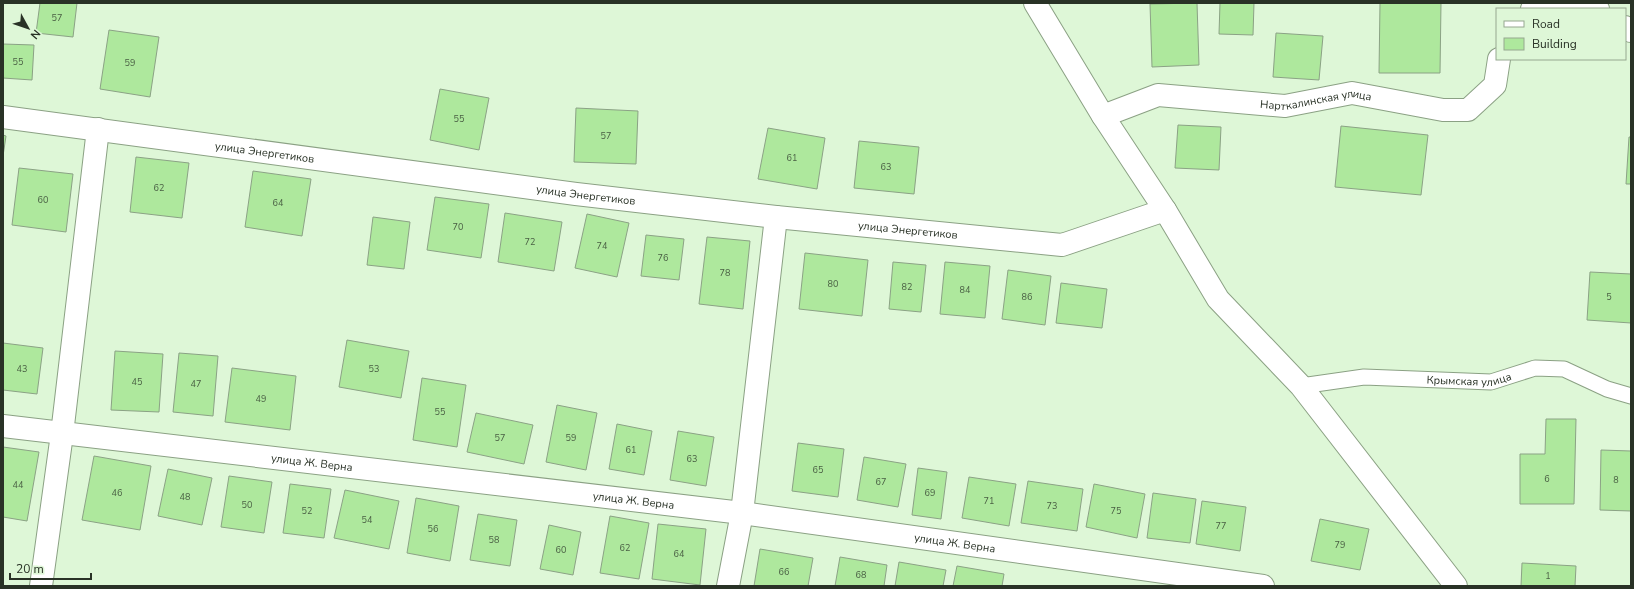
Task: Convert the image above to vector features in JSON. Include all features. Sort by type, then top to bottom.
[{"type":"street","points":[[1035,3],[1103,116],[1165,210],[1218,299],[1301,386],[1456,586]]},
{"type":"street","points":[[1533,8],[1537,4],[1586,8]]},
{"type":"street","name":"Нарткалинская улица","points":[[1103,116],[1158,95],[1285,106],[1352,93],[1443,110],[1468,110],[1495,85],[1499,60]]},
{"type":"street","name":"улица Энергетиков","points":[[3,117],[576,194],[776,217],[1062,245],[1165,210]]},
{"type":"street","points":[[41,586],[62,434],[98,129]]},
{"type":"street","points":[[728,586],[742,512],[776,217]]},
{"type":"street","name":"улица Ж. Верна","points":[[3,426],[742,512],[1263,586]]},
{"type":"lane","name":"Крымская улица","points":[[1301,386],[1364,377],[1491,382],[1535,368],[1550,368],[1564,369],[1607,389],[1631,396]]},
{"type":"building","points":[[40,3],[77,3],[73,37],[36,33]]},
{"type":"building","points":[[1197,3],[1199,65],[1152,67],[1150,4]]},
{"type":"building","points":[[1220,3],[1254,3],[1253,35],[1219,34]]},
{"type":"building","points":[[1380,3],[1441,3],[1440,73],[1379,73]]},
{"type":"building","points":[[109,30],[159,37],[150,97],[100,89]]},
{"type":"building","points":[[1276,33],[1323,36],[1319,80],[1273,77]]},
{"type":"building","points":[[3,44],[34,45],[32,80],[3,78]]},
{"type":"building","points":[[440,89],[489,98],[479,150],[430,140]]},
{"type":"building","points":[[576,108],[638,111],[636,164],[574,162]]},
{"type":"building","points":[[1178,125],[1221,127],[1219,170],[1175,168]]},
{"type":"building","points":[[1341,126],[1428,135],[1421,195],[1335,187]]},
{"type":"building","points":[[768,128],[825,138],[817,189],[758,179]]},
{"type":"building","points":[[3,135],[6,136],[3,156]]},
{"type":"building","points":[[1629,137],[1631,137],[1631,184],[1626,184]]},
{"type":"building","points":[[859,141],[919,147],[914,194],[854,188]]},
{"type":"building","points":[[136,157],[189,163],[182,218],[130,212]]},
{"type":"building","points":[[19,168],[73,174],[66,232],[12,225]]},
{"type":"building","points":[[253,171],[311,179],[302,236],[245,227]]},
{"type":"building","points":[[435,197],[489,204],[481,258],[427,250]]},
{"type":"building","points":[[505,213],[562,222],[554,271],[498,262]]},
{"type":"building","points":[[587,214],[629,223],[617,277],[575,268]]},
{"type":"building","points":[[373,217],[410,222],[404,269],[367,265]]},
{"type":"building","points":[[646,235],[684,239],[679,280],[641,276]]},
{"type":"building","points":[[707,237],[750,241],[743,309],[699,304]]},
{"type":"building","points":[[805,253],[868,260],[862,316],[799,309]]},
{"type":"building","points":[[893,262],[926,265],[921,312],[889,309]]},
{"type":"building","points":[[945,262],[990,266],[985,318],[940,314]]},
{"type":"building","points":[[1008,270],[1051,276],[1045,325],[1002,319]]},
{"type":"building","points":[[1590,272],[1631,274],[1631,323],[1587,320]]},
{"type":"building","points":[[1061,283],[1107,289],[1102,328],[1056,323]]},
{"type":"building","points":[[347,340],[409,351],[401,398],[339,387]]},
{"type":"building","points":[[3,343],[43,348],[37,394],[3,390]]},
{"type":"building","points":[[115,351],[163,354],[159,412],[111,410]]},
{"type":"building","points":[[179,353],[218,356],[213,416],[173,412]]},
{"type":"building","points":[[232,368],[296,376],[290,430],[225,422]]},
{"type":"building","points":[[422,378],[466,385],[457,447],[413,440]]},
{"type":"building","points":[[557,405],[597,413],[586,470],[546,462]]},
{"type":"building","points":[[476,413],[533,425],[524,464],[467,452]]},
{"type":"building","points":[[1546,419],[1576,419],[1574,504],[1520,504],[1520,454],[1545,454]]},
{"type":"building","points":[[617,424],[652,431],[644,475],[609,469]]},
{"type":"building","points":[[678,431],[714,437],[706,486],[670,480]]},
{"type":"building","points":[[798,443],[844,449],[838,497],[792,491]]},
{"type":"building","points":[[3,447],[39,452],[27,521],[3,517]]},
{"type":"building","points":[[1601,450],[1631,451],[1631,511],[1600,510]]},
{"type":"building","points":[[94,456],[151,466],[140,530],[82,520]]},
{"type":"building","points":[[864,457],[906,464],[898,507],[857,500]]},
{"type":"building","points":[[918,468],[947,472],[941,519],[912,515]]},
{"type":"building","points":[[168,469],[212,478],[202,525],[158,516]]},
{"type":"building","points":[[229,476],[272,482],[264,533],[221,527]]},
{"type":"building","points":[[969,477],[1016,484],[1009,526],[962,518]]},
{"type":"building","points":[[1028,481],[1083,489],[1077,531],[1021,523]]},
{"type":"building","points":[[290,484],[331,489],[324,538],[283,533]]},
{"type":"building","points":[[1094,484],[1145,494],[1137,538],[1086,527]]},
{"type":"building","points":[[345,490],[399,501],[389,549],[334,538]]},
{"type":"building","points":[[1153,493],[1196,499],[1190,543],[1147,538]]},
{"type":"building","points":[[416,498],[459,506],[450,561],[407,553]]},
{"type":"building","points":[[1202,501],[1246,507],[1240,551],[1196,544]]},
{"type":"building","points":[[478,514],[517,520],[510,566],[470,560]]},
{"type":"building","points":[[610,516],[649,523],[639,579],[600,573]]},
{"type":"building","points":[[1320,519],[1369,529],[1360,570],[1311,561]]},
{"type":"building","points":[[658,524],[706,529],[700,585],[652,579]]},
{"type":"building","points":[[549,525],[581,532],[573,575],[540,569]]},
{"type":"building","points":[[760,549],[813,558],[808,586],[754,586]]},
{"type":"building","points":[[840,557],[887,565],[884,586],[835,586]]},
{"type":"building","points":[[899,562],[946,570],[943,586],[895,586]]},
{"type":"building","points":[[1522,563],[1576,566],[1575,586],[1521,586]]},
{"type":"building","points":[[957,566],[1004,574],[1002,586],[953,586]]}]
